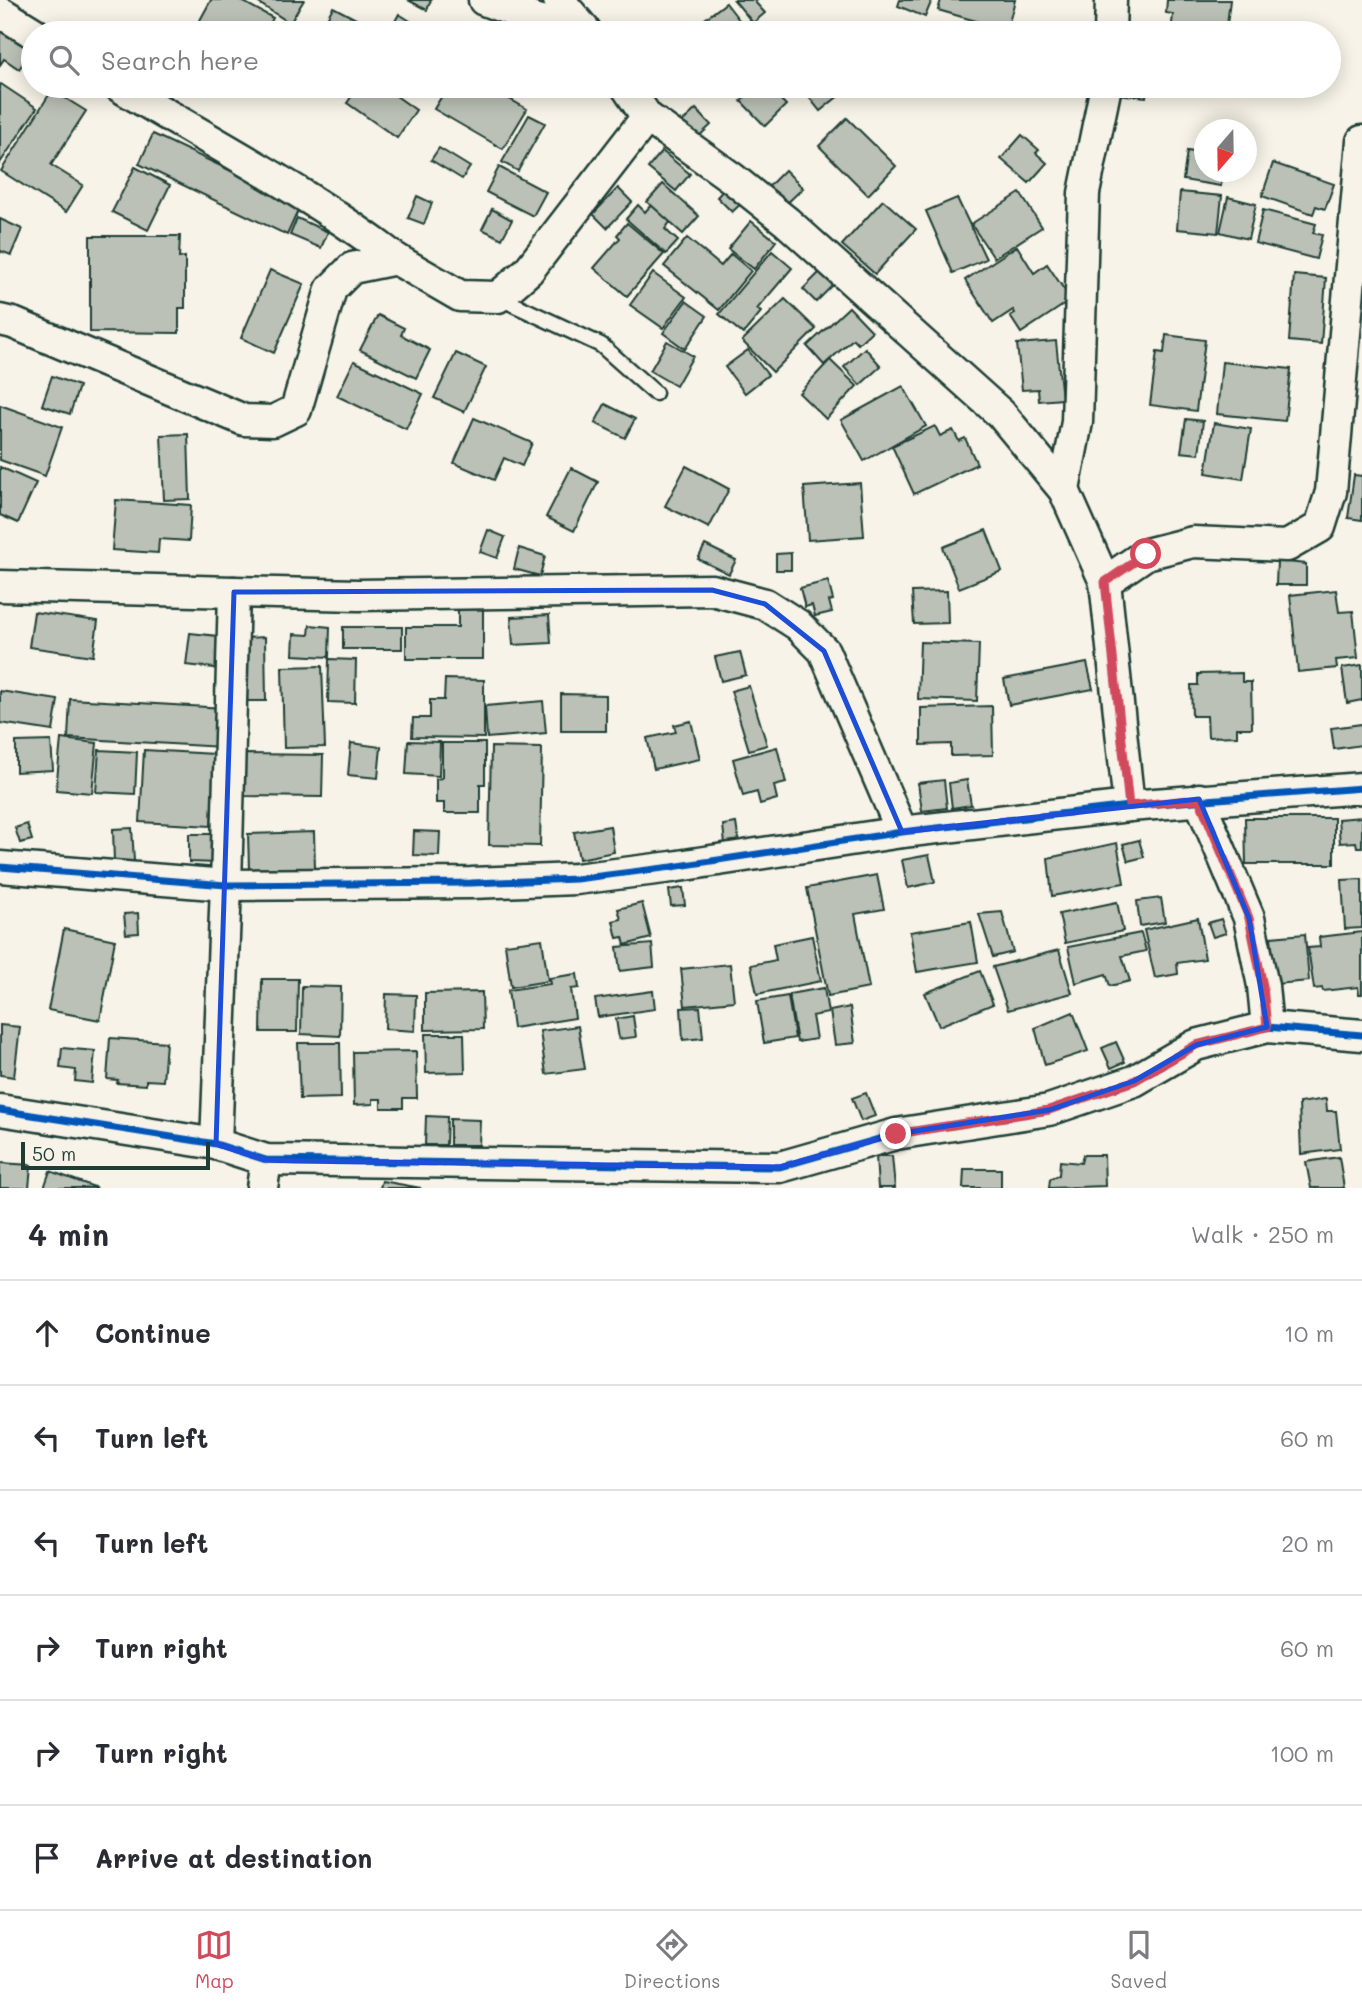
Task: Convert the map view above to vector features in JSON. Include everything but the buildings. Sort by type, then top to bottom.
[{"type":"street","points":[[484,0],[541,21]]},
{"type":"street","points":[[559,0],[576,21]]},
{"type":"street","points":[[1110,21],[1111,0]]},
{"type":"street","points":[[0,12],[21,25]]},
{"type":"street","points":[[140,98],[287,184],[396,259],[460,296],[498,297],[528,271],[647,117]]},
{"type":"street","points":[[634,98],[647,117],[732,178],[807,240],[1001,414],[1064,490],[1105,582],[1129,806]]},
{"type":"street","points":[[1064,490],[1077,422],[1084,193],[1104,98]]},
{"type":"street","points":[[1105,582],[1146,554],[1193,542],[1287,547],[1320,527],[1331,492],[1362,141]]},
{"type":"street","points":[[0,320],[13,323],[244,420],[272,421],[296,410],[331,289],[352,268],[396,259]]},
{"type":"street","points":[[0,586],[358,595],[712,590],[765,604],[798,625],[824,651],[902,832]]},
{"type":"street","points":[[216,1144],[233,592]]},
{"type":"street","points":[[0,867],[226,885],[471,883],[576,879],[902,832],[1199,799],[1362,788]]},
{"type":"street","points":[[1199,799],[1249,918],[1263,986],[1267,1027]]},
{"type":"street","points":[[0,1110],[216,1144],[264,1174],[780,1178],[896,1134],[1049,1110],[1134,1081],[1196,1045],[1267,1027],[1360,1037]]},
{"type":"lane","points":[[498,297],[601,345],[655,393]]},
{"type":"highlighted area","points":[[712,590],[765,604],[824,651],[902,832],[1199,799],[1249,918],[1267,1027],[1196,1045],[1134,1081],[1049,1110],[896,1134],[780,1167],[266,1160],[216,1144],[234,592]]},
{"type":"cycle path","points":[[0,867],[226,885],[471,883],[576,879],[902,832],[1129,806],[1362,788]]},
{"type":"cycle path","points":[[0,1110],[216,1144],[266,1160],[780,1167],[896,1134],[1049,1110],[1134,1081],[1196,1045],[1267,1027],[1362,1035]]},
{"type":"route","points":[[896,1134],[1049,1110],[1134,1081],[1196,1045],[1267,1027],[1263,986],[1249,918],[1199,799],[1129,806],[1105,582],[1146,554]]}]
